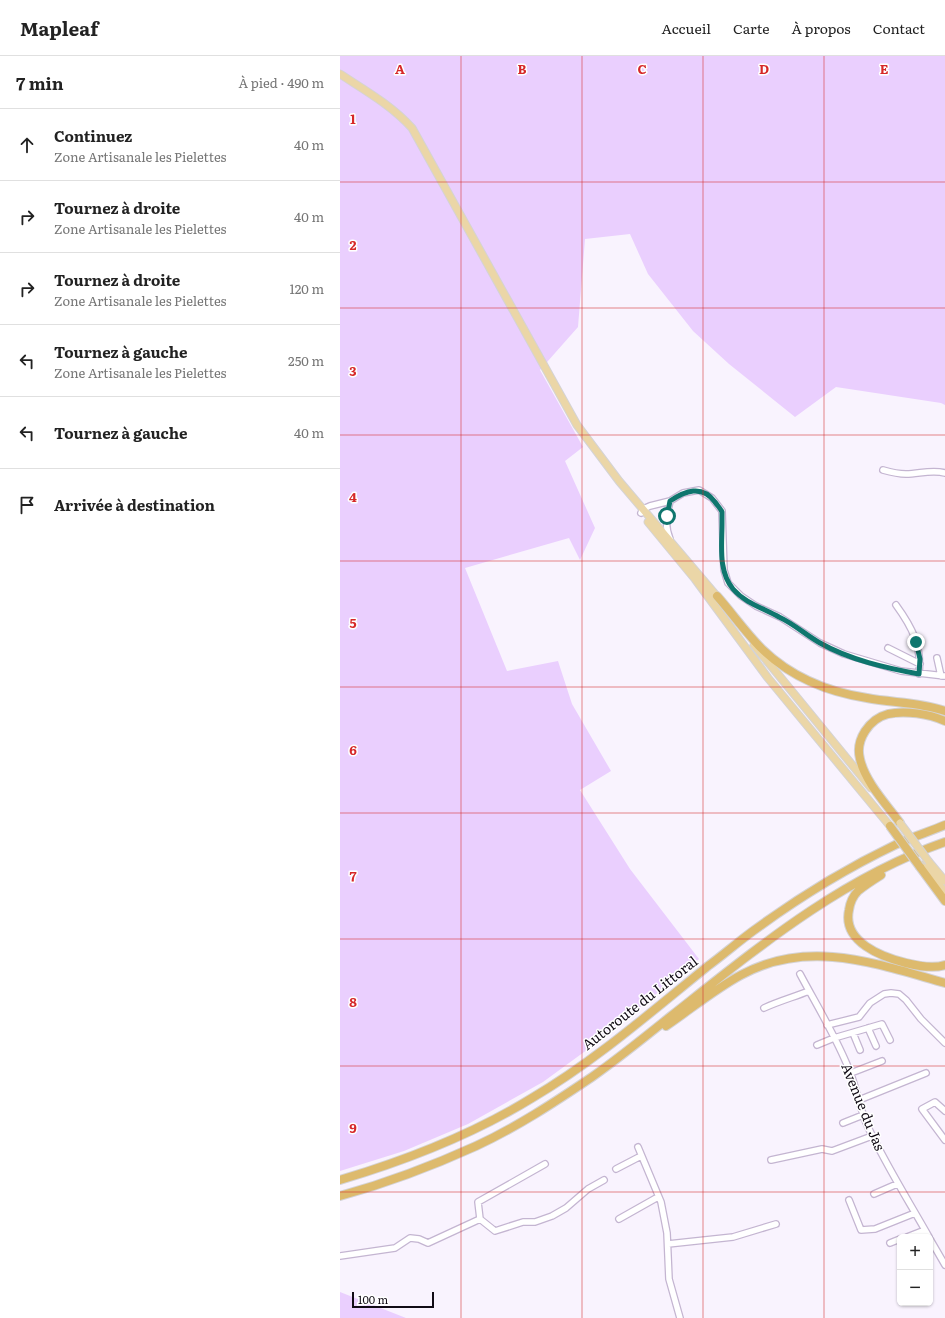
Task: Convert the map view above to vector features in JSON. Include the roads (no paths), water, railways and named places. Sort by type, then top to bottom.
[{"type":"highway","points":[[717,596],[761,648],[784,667],[798,676],[841,694],[926,706],[945,711]]},
{"type":"highway","points":[[900,823],[871,783],[862,767],[859,750],[863,735],[867,728],[887,714],[918,714],[945,721]]},
{"type":"highway","points":[[752,931],[795,898],[853,862],[892,842],[945,820]]},
{"type":"highway","points":[[888,824],[924,865],[945,901]]},
{"type":"highway","name":"Autoroute du Littoral","points":[[340,1180],[407,1158],[453,1140],[532,1098],[584,1064],[752,931],[807,894],[854,866],[897,844],[945,825]]},
{"type":"highway","name":"Autoroute du Littoral","points":[[340,1196],[412,1173],[477,1145],[545,1108],[627,1051],[740,961],[784,928],[826,900],[898,861],[945,842]]},
{"type":"highway","points":[[945,846],[902,864],[870,882],[857,892],[850,903],[848,914],[849,926],[855,936],[864,945],[878,953],[894,960],[919,966],[934,967],[945,965]]},
{"type":"highway","points":[[593,1076],[724,985],[743,974],[767,964],[803,956],[832,956],[877,964],[945,983]]},
{"type":"main road","points":[[340,74],[384,102],[399,114],[412,128],[577,425],[642,511],[671,541],[717,596],[763,657],[900,823],[924,865],[945,892]]},
{"type":"main road","points":[[651,521],[768,678],[888,824]]},
{"type":"main road","points":[[924,865],[945,881]]},
{"type":"street","points":[[883,470],[905,474],[922,472],[945,473]]},
{"type":"street","points":[[642,511],[670,501],[683,493],[699,490],[712,498],[722,511],[724,570],[728,582],[741,596],[756,606],[780,617],[833,650],[892,668],[919,674],[943,676],[937,658]]},
{"type":"street","points":[[670,501],[666,530],[671,541]]},
{"type":"street","points":[[651,521],[662,521],[667,516]]},
{"type":"street","points":[[896,606],[909,623],[918,650],[920,664],[919,674]]},
{"type":"street","points":[[888,648],[920,664]]},
{"type":"street","name":"Avenue du Jas","points":[[800,974],[834,1038],[851,1074],[863,1115],[872,1136],[897,1184],[928,1234]]},
{"type":"street","points":[[764,1008],[809,991]]},
{"type":"street","points":[[827,1025],[859,1017],[870,1003],[884,994],[899,994],[945,1043]]},
{"type":"street","points":[[817,1045],[834,1038],[882,1024],[890,1040]]},
{"type":"street","points":[[868,1028],[876,1046]]},
{"type":"street","points":[[853,1033],[860,1050]]},
{"type":"street","points":[[851,1074],[882,1061]]},
{"type":"street","points":[[859,1100],[926,1073]]},
{"type":"street","points":[[945,1111],[935,1102],[922,1109],[945,1140]]},
{"type":"street","points":[[842,1123],[863,1115]]},
{"type":"street","points":[[771,1160],[822,1149],[832,1151],[872,1136]]},
{"type":"street","points":[[638,1147],[658,1197],[667,1233],[670,1279],[680,1318]]},
{"type":"street","points":[[616,1169],[641,1156]]},
{"type":"street","points":[[545,1164],[478,1202],[480,1219],[496,1231],[522,1222],[535,1222],[552,1216],[566,1208],[588,1188],[604,1180]]},
{"type":"street","points":[[874,1194],[897,1184]]},
{"type":"street","points":[[619,1219],[658,1197]]},
{"type":"street","points":[[849,1200],[861,1230],[876,1229],[915,1213]]},
{"type":"street","points":[[340,1256],[395,1248],[410,1238],[428,1242],[480,1219]]},
{"type":"street","points":[[668,1244],[733,1237],[776,1224]]},
{"type":"street","points":[[915,1234],[925,1230]]},
{"type":"street","points":[[890,1243],[897,1240]]},
{"type":"street","name":"Avenue du Jas","points":[[933,1243],[945,1265]]}]
